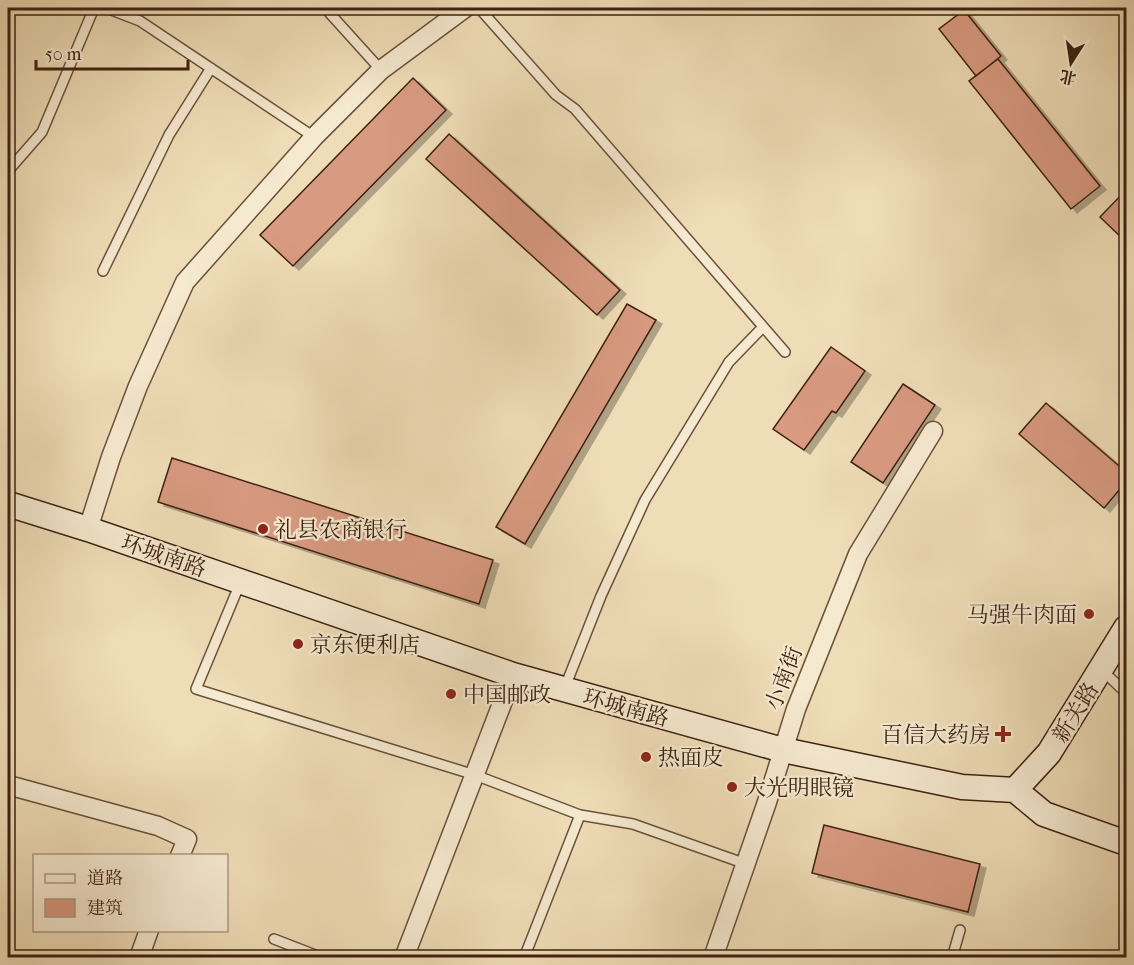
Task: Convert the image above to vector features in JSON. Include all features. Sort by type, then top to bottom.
[{"type":"main road","name":"环城南路","points":[[8,504],[88,529],[513,675],[564,690],[783,750],[962,787],[1015,790]]},
{"type":"main road","name":"新关路","points":[[1015,790],[1049,753],[1126,628]]},
{"type":"main road","points":[[1015,790],[1044,814],[1126,843]]},
{"type":"street","points":[[88,529],[111,457],[138,386],[185,282],[314,137],[381,70],[465,8]]},
{"type":"street","name":"小南街","points":[[712,957],[746,864],[796,709],[858,554],[933,431]]},
{"type":"street","points":[[404,957],[513,675]]},
{"type":"street","points":[[8,785],[158,826],[187,839],[180,854]]},
{"type":"street","points":[[139,957],[148,932]]},
{"type":"lane","points":[[8,171],[42,132],[94,8]]},
{"type":"lane","points":[[106,8],[118,9],[140,21],[314,137]]},
{"type":"lane","points":[[325,8],[381,70]]},
{"type":"lane","points":[[479,8],[556,95],[575,109],[785,352]]},
{"type":"lane","points":[[103,271],[169,135],[211,68]]},
{"type":"lane","points":[[564,690],[601,596],[645,500],[729,362],[764,327]]},
{"type":"lane","points":[[241,582],[196,689],[475,775],[580,815],[633,824],[746,864]]},
{"type":"lane","points":[[1101,669],[1126,693]]},
{"type":"lane","points":[[524,957],[580,815]]},
{"type":"lane","points":[[952,957],[960,930]]},
{"type":"lane","points":[[274,939],[323,957]]},
{"type":"building","points":[[964,10],[1001,56],[976,76],[939,29]]},
{"type":"building","points":[[998,59],[1100,186],[1071,209],[969,81]]},
{"type":"building","points":[[413,78],[446,110],[293,266],[260,235]]},
{"type":"building","points":[[449,134],[620,290],[597,315],[426,159]]},
{"type":"building","points":[[1126,190],[1126,242],[1100,217]]},
{"type":"building","points":[[627,304],[656,320],[525,544],[496,527]]},
{"type":"building","points":[[831,347],[865,371],[836,413],[832,411],[804,450],[773,429]]},
{"type":"building","points":[[903,384],[935,405],[883,483],[851,462]]},
{"type":"building","points":[[1046,403],[1126,472],[1126,482],[1104,508],[1019,434]]},
{"type":"building","points":[[172,458],[493,560],[479,604],[158,502]]},
{"type":"building","points":[[824,825],[980,864],[968,912],[812,873]]},
{"type":"place","name":"礼县农商银行","points":[[263,529]]},
{"type":"place","name":"马强牛肉面","points":[[1089,614]]},
{"type":"place","name":"京东便利店","points":[[298,644]]},
{"type":"place","name":"中国邮政","points":[[451,694]]},
{"type":"place","name":"百信大药房","points":[[1003,734]]},
{"type":"place","name":"热面皮","points":[[646,757]]},
{"type":"place","name":"大光明眼镜","points":[[732,787]]}]
